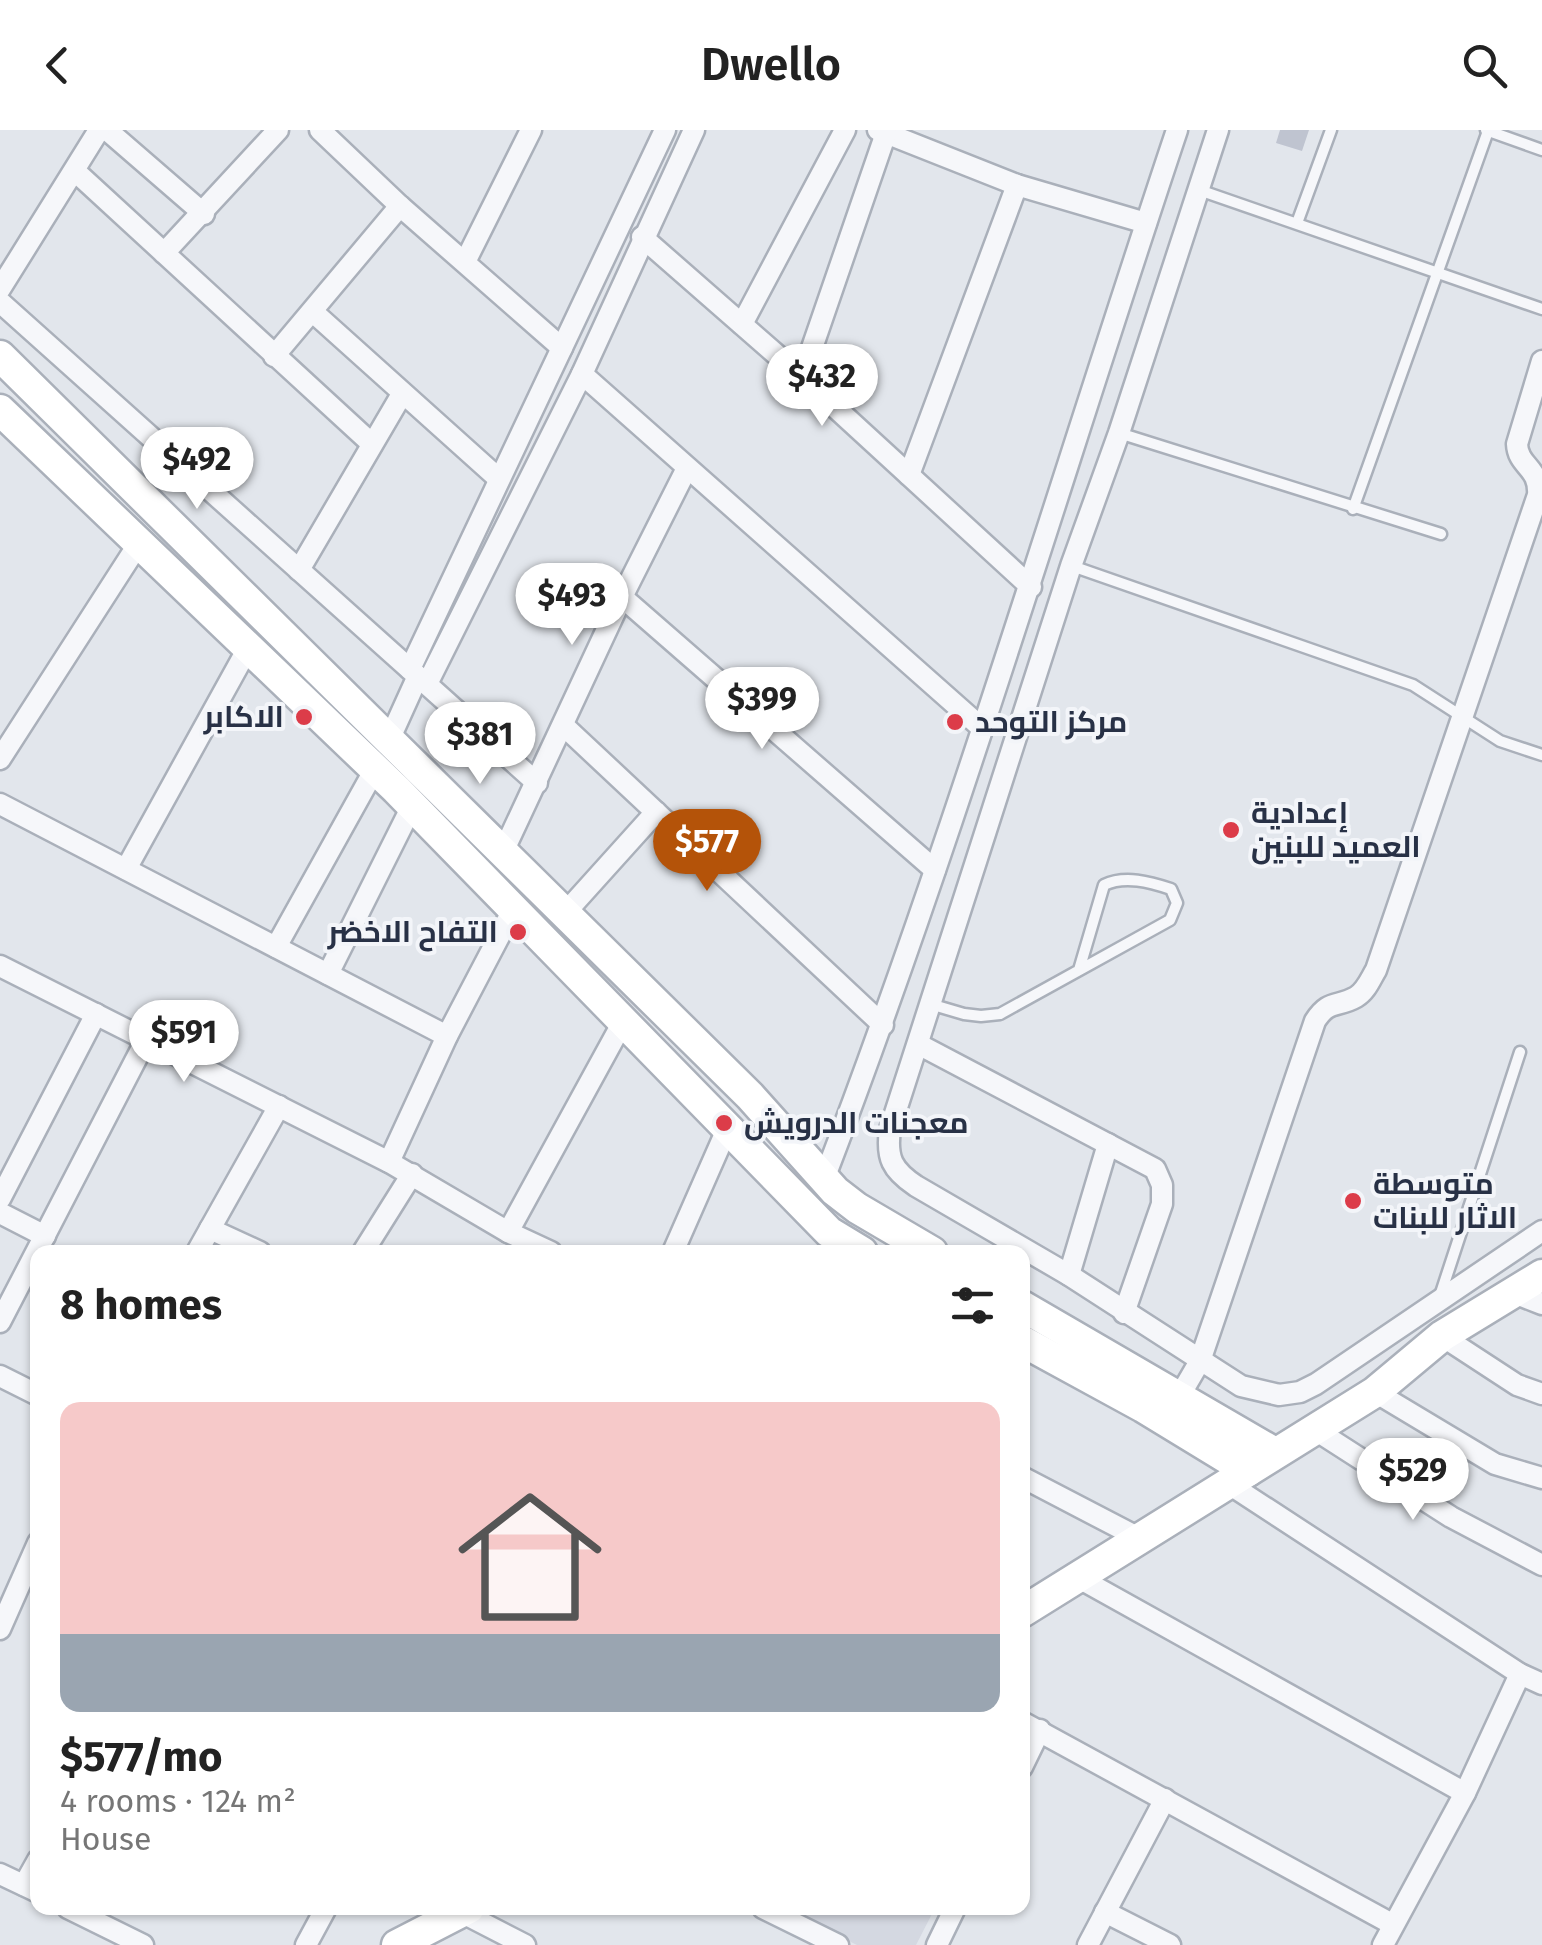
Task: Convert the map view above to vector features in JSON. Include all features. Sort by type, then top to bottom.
[{"type":"street","points":[[0,289],[76,172],[98,130]]},
{"type":"street","points":[[107,130],[204,214]]},
{"type":"street","points":[[164,253],[278,130]]},
{"type":"street","points":[[320,130],[562,348]]},
{"type":"street","points":[[466,262],[531,130]]},
{"type":"street","points":[[389,740],[499,479],[665,130]]},
{"type":"street","points":[[418,676],[550,438],[694,130]]},
{"type":"street","points":[[742,324],[845,130]]},
{"type":"street","points":[[824,1179],[936,870],[1177,130]]},
{"type":"street","points":[[1017,1245],[900,1176],[887,1150],[890,1129],[1071,566],[1218,130]]},
{"type":"street","points":[[802,377],[882,132],[1017,185],[1146,223]]},
{"type":"street","points":[[76,172],[372,444]]},
{"type":"street","points":[[909,475],[1017,185]]},
{"type":"street","points":[[274,356],[400,206]]},
{"type":"street","points":[[642,237],[1031,587]]},
{"type":"street","points":[[0,302],[537,784]]},
{"type":"street","points":[[312,312],[499,479]]},
{"type":"street","points":[[0,356],[644,990],[750,1096],[824,1179],[856,1208],[920,1245]]},
{"type":"street","points":[[1179,1397],[1200,1362],[1314,1021],[1331,1004],[1356,997],[1376,970],[1538,495],[1539,482],[1534,470],[1517,453],[1516,444],[1542,361]]},
{"type":"street","points":[[582,374],[983,729]]},
{"type":"street","points":[[299,570],[402,394]]},
{"type":"street","points":[[0,410],[375,769],[829,1232],[850,1245]]},
{"type":"street","points":[[525,427],[550,438]]},
{"type":"street","points":[[503,852],[622,597],[688,468]]},
{"type":"street","points":[[0,760],[139,543]]},
{"type":"street","points":[[622,597],[936,870]]},
{"type":"street","points":[[126,869],[248,648]]},
{"type":"street","points":[[564,726],[883,1025]]},
{"type":"street","points":[[276,947],[375,769]]},
{"type":"street","points":[[0,804],[447,1036]]},
{"type":"street","points":[[328,974],[412,806]]},
{"type":"street","points":[[565,914],[656,812]]},
{"type":"street","points":[[389,1162],[447,1036],[514,908]]},
{"type":"street","points":[[0,966],[389,1162],[536,1245]]},
{"type":"street","points":[[508,1232],[644,990]]},
{"type":"street","points":[[0,1199],[96,1014]]},
{"type":"street","points":[[40,1245],[148,1038]]},
{"type":"street","points":[[918,1044],[1156,1168],[1162,1185],[1162,1204],[1124,1313]]},
{"type":"street","points":[[201,1245],[280,1106]]},
{"type":"street","points":[[677,1245],[728,1127]]},
{"type":"street","points":[[1069,1275],[1108,1144]]},
{"type":"street","points":[[367,1245],[412,1174]]},
{"type":"street","points":[[0,1214],[45,1236]]},
{"type":"street","points":[[210,1230],[244,1245]]},
{"type":"street","points":[[1030,1252],[1240,1386],[1279,1396],[1316,1384],[1542,1231]]},
{"type":"street","points":[[0,1322],[30,1265]]},
{"type":"street","points":[[1030,1607],[1375,1392],[1442,1336],[1528,1298],[1542,1275]]},
{"type":"street","points":[[1030,1311],[1275,1453]]},
{"type":"street","points":[[1442,1336],[1517,1386],[1542,1394]]},
{"type":"street","points":[[1030,1345],[1143,1407],[1520,1674],[1542,1684]]},
{"type":"street","points":[[0,1376],[30,1391]]},
{"type":"street","points":[[1375,1392],[1495,1464],[1542,1478]]},
{"type":"street","points":[[1314,1429],[1451,1518],[1542,1565]]},
{"type":"street","points":[[1030,1481],[1141,1539]]},
{"type":"street","points":[[0,1628],[30,1562]]},
{"type":"street","points":[[1079,1578],[1465,1793]]},
{"type":"street","points":[[1383,1945],[1465,1793],[1520,1674]]},
{"type":"street","points":[[1032,1726],[1392,1924]]},
{"type":"street","points":[[1088,1945],[1165,1798]]},
{"type":"street","points":[[0,1874],[30,1889]]},
{"type":"street","points":[[1105,1912],[1170,1945]]},
{"type":"street","points":[[78,1915],[110,1938],[143,1945]]},
{"type":"street","points":[[306,1945],[322,1915]]},
{"type":"street","points":[[397,1945],[455,1915]]},
{"type":"street","points":[[474,1915],[525,1945]]},
{"type":"street","points":[[778,1915],[838,1945]]},
{"type":"street","points":[[942,1943],[952,1915]]},
{"type":"lane","points":[[1297,224],[1331,130]]},
{"type":"lane","points":[[1353,509],[1487,130],[1542,150]]},
{"type":"lane","points":[[1199,190],[1542,309]]},
{"type":"lane","points":[[1119,433],[1440,534]]},
{"type":"lane","points":[[1071,566],[1412,686],[1500,741],[1542,754]]},
{"type":"lane","points":[[930,1004],[964,1014],[1000,1014],[1170,920],[1177,903],[1172,889],[1124,880],[1104,885],[1078,970]]},
{"type":"lane","points":[[1438,1302],[1520,1052]]},
{"type":"shaded area","points":[[796,1915],[931,1915],[916,1945],[857,1945]]},
{"type":"building","points":[[1280,130],[1309,130],[1302,151],[1276,143]]},
{"type":"place","name":"الاكابر","points":[[304,717]]},
{"type":"place","name":"مركز التوحد","points":[[955,722]]},
{"type":"place","name":"إعدادية العميد للبنين","points":[[1231,830]]},
{"type":"place","name":"التفاح الاخضر","points":[[518,932]]},
{"type":"place","name":"معجنات الدرويش","points":[[724,1123]]},
{"type":"place","name":"متوسطة الاثار للبنات","points":[[1353,1201]]}]
